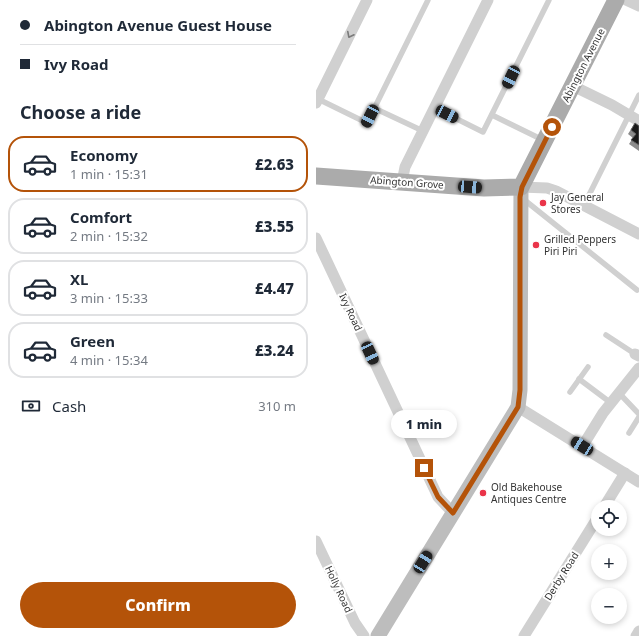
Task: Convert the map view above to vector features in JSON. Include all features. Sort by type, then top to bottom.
[{"type":"main road","name":"Abington Avenue","points":[[378,636],[518,407],[520,390],[521,192],[616,0]]},
{"type":"main road","name":"Abington Grove","points":[[316,176],[521,192]]},
{"type":"street","points":[[317,101],[367,0]]},
{"type":"street","points":[[402,182],[406,167],[423,131],[488,0]]},
{"type":"street","points":[[626,0],[639,6]]},
{"type":"street","points":[[573,86],[639,121]]},
{"type":"street","points":[[521,192],[547,188],[584,205],[639,234]]},
{"type":"street","name":"Ivy Road","points":[[316,238],[438,497],[453,513]]},
{"type":"street","points":[[582,446],[611,403],[639,368]]},
{"type":"street","points":[[518,407],[639,482]]},
{"type":"street","points":[[608,500],[625,474]]},
{"type":"street","name":"Derby Road","points":[[524,636],[591,528]]},
{"type":"street","name":"Holly Road","points":[[316,541],[355,623],[364,636]]},
{"type":"street","points":[[636,636],[639,632]]},
{"type":"lane","points":[[317,101],[367,123],[428,0]]},
{"type":"lane","points":[[435,108],[483,132],[549,0]]},
{"type":"lane","points":[[584,205],[639,95]]},
{"type":"lane","points":[[374,108],[423,131]]},
{"type":"lane","points":[[492,115],[546,140]]},
{"type":"lane","points":[[521,192],[534,206],[637,290]]},
{"type":"lane","points":[[606,335],[637,355]]},
{"type":"lane","points":[[570,392],[588,367]]},
{"type":"lane","points":[[579,379],[611,403]]},
{"type":"lane","points":[[619,393],[639,415],[629,433]]},
{"type":"building","points":[[635,123],[639,126],[639,145],[631,140],[636,134],[631,130]]},
{"type":"place","name":"Jay General Stores","points":[[543,203]]},
{"type":"place","name":"Grilled Peppers Piri Piri","points":[[536,245]]},
{"type":"place","name":"Old Bakehouse Antiques Centre","points":[[483,493]]},
{"type":"route","points":[[424,468],[438,497],[446,508],[453,513],[518,407],[520,390],[520,197],[522,187],[552,127]]}]
